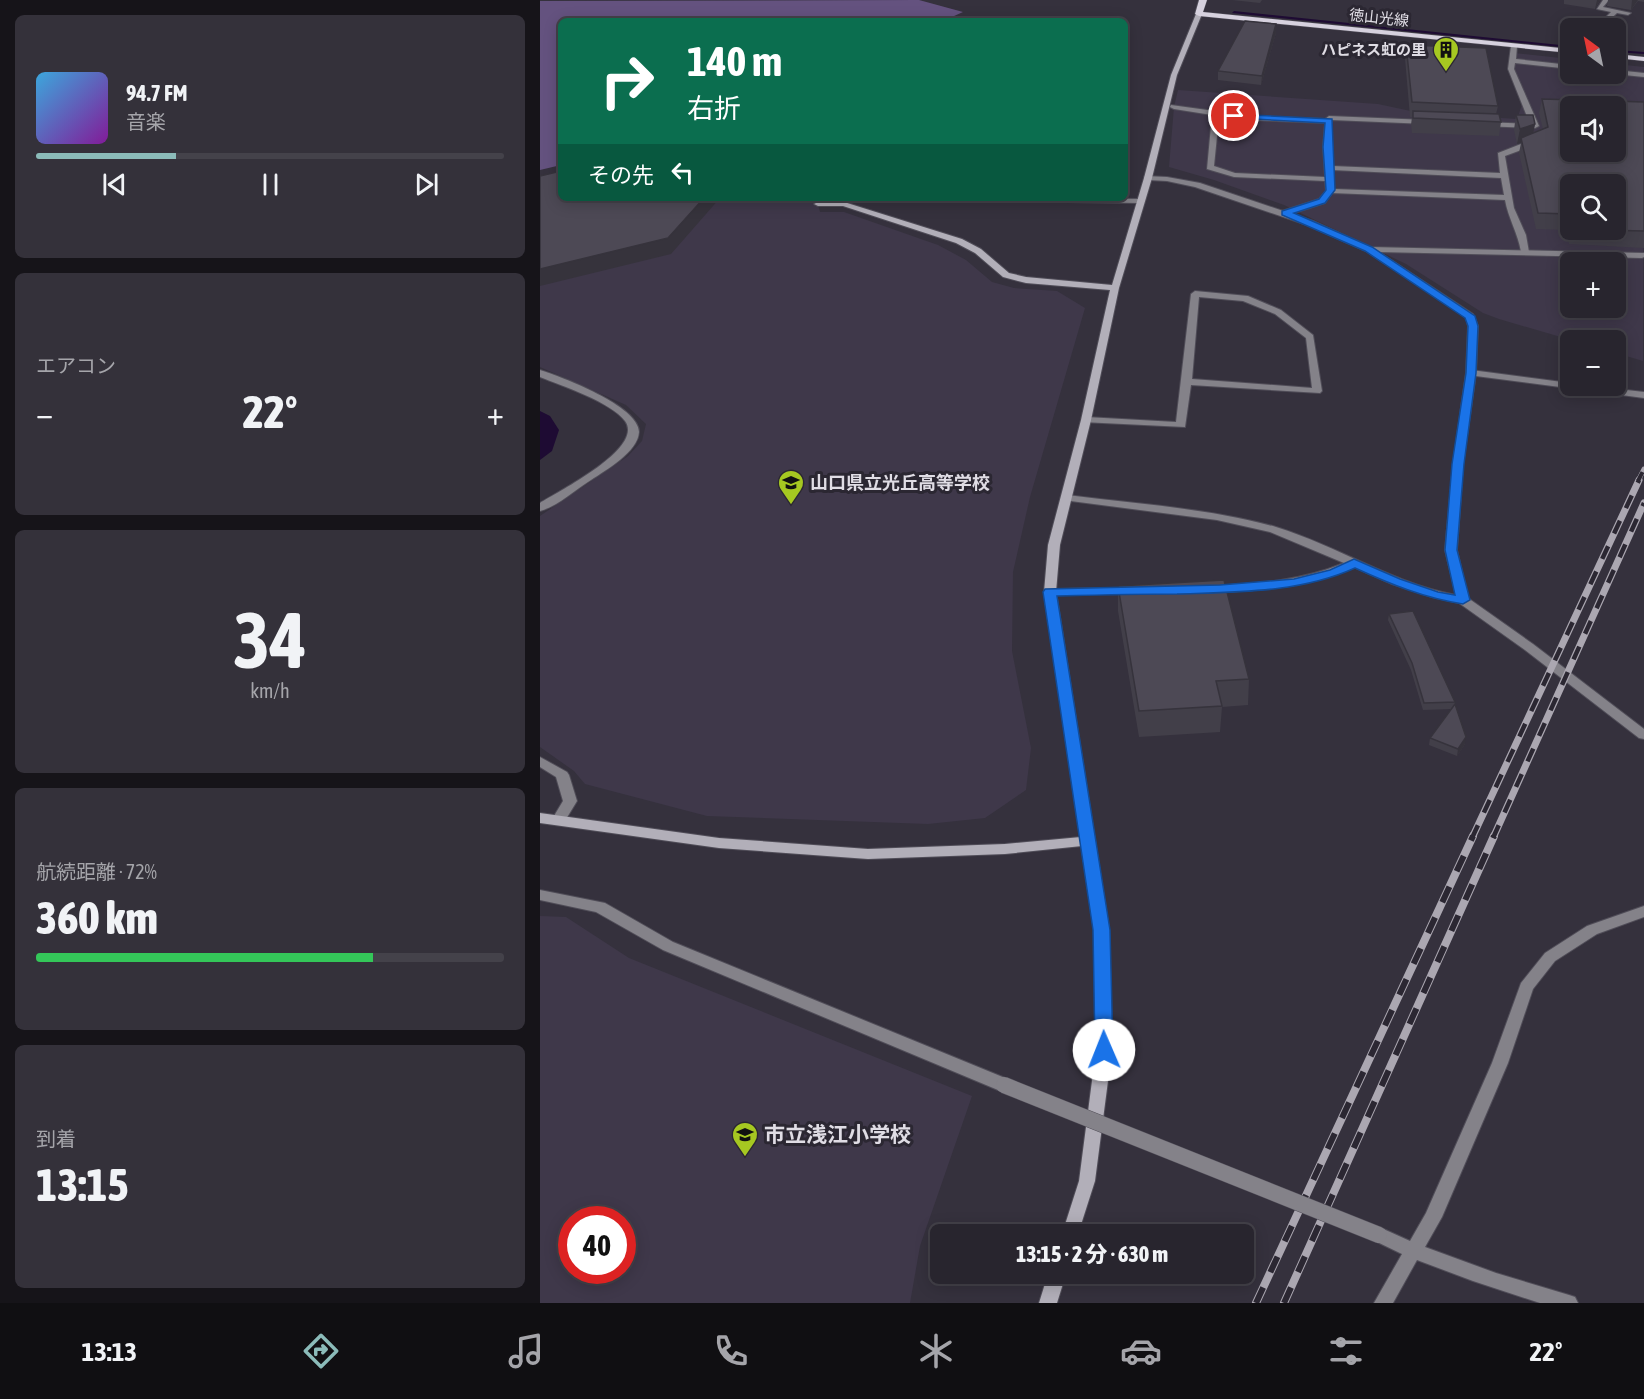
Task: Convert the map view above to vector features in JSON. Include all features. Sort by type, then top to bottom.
[{"type":"main road","points":[[1199,14],[1203,0]]},
{"type":"main road","name":"徳山光線","points":[[1199,14],[1560,50]]},
{"type":"main road","points":[[1626,57],[1644,59]]},
{"type":"street","points":[[1605,0],[1599,8],[1628,13]]},
{"type":"street","points":[[1609,18],[1616,11]]},
{"type":"street","points":[[1073,1224],[1087,1181],[1104,1050],[1102,930],[1050,592],[1054,545],[1086,420],[1115,288],[1148,178],[1174,75],[1199,14]]},
{"type":"street","points":[[1514,46],[1511,69],[1539,141],[1501,155],[1510,208],[1522,235],[1525,252]]},
{"type":"street","points":[[1512,61],[1560,66]]},
{"type":"street","points":[[1626,73],[1644,75]]},
{"type":"street","points":[[1524,99],[1535,99]]},
{"type":"street","points":[[1174,107],[1251,118],[1432,122]]},
{"type":"street","points":[[1216,113],[1210,167],[1234,175],[1329,179]]},
{"type":"street","points":[[1285,213],[1322,201],[1330,190],[1329,121]]},
{"type":"street","points":[[1478,124],[1535,126]]},
{"type":"street","points":[[1329,168],[1505,176]]},
{"type":"street","points":[[1148,178],[1197,185],[1285,213],[1369,249],[1470,316],[1473,326],[1471,373],[1458,464],[1451,550],[1463,600]]},
{"type":"street","points":[[1330,190],[1508,198]]},
{"type":"street","points":[[1128,201],[1141,201]]},
{"type":"street","points":[[818,204],[844,204],[959,241],[978,251],[1006,275],[1016,278],[1083,287],[1115,288]]},
{"type":"street","points":[[1369,249],[1642,255]]},
{"type":"street","points":[[1086,420],[1180,425],[1187,382],[1194,294],[1245,298],[1278,312],[1310,337],[1317,391],[1187,382]]},
{"type":"street","points":[[1471,373],[1644,395]]},
{"type":"street","points":[[540,374],[620,410],[632,422],[634,433],[628,446],[618,458],[540,508]]},
{"type":"street","points":[[1067,498],[1217,517],[1273,530],[1396,582],[1436,596],[1463,600],[1529,646],[1644,735]]},
{"type":"street","points":[[1198,589],[1294,583],[1334,572],[1354,563]]},
{"type":"street","points":[[1050,592],[1141,590]]},
{"type":"street","points":[[540,760],[562,775],[570,801],[558,821]]},
{"type":"street","points":[[540,818],[720,843],[868,854],[1005,849],[1088,841]]},
{"type":"street","points":[[540,896],[600,907],[668,946],[1004,1085],[1379,1235],[1413,1252],[1509,1286],[1569,1303]]},
{"type":"street","points":[[1383,1303],[1433,1217],[1500,1063],[1526,987],[1550,957],[1593,930],[1644,911]]},
{"type":"street","points":[[1048,1303],[1055,1284]]},
{"type":"shaded area","points":[[919,0],[963,12],[950,18],[558,18],[558,166],[540,170],[540,1]]},
{"type":"shaded area","points":[[1514,53],[1560,58],[1560,84],[1626,84],[1626,65],[1644,67],[1643,361],[1626,356],[1626,330],[1560,330],[1560,337],[1499,319],[1483,313],[1406,264],[1284,205],[1169,167],[1174,107],[1178,90],[1378,104],[1420,113],[1517,119],[1524,99],[1511,69]]},
{"type":"shaded area","name":"山口県立光丘高等学校","points":[[558,172],[558,201],[817,201],[820,212],[844,212],[938,245],[966,260],[992,282],[1014,288],[1057,291],[1085,308],[1030,497],[1013,572],[1012,651],[1031,748],[1026,790],[985,818],[928,824],[707,816],[585,784],[574,771],[540,747],[540,516],[628,456],[642,441],[646,424],[626,405],[540,367],[540,176]]},
{"type":"shaded area","points":[[540,411],[550,416],[559,430],[552,451],[540,460]]},
{"type":"shaded area","name":"市立浅江小学校","points":[[540,916],[566,917],[629,958],[972,1096],[920,1246],[910,1303],[540,1303]]},
{"type":"building","points":[[1245,21],[1276,24],[1262,76],[1218,71]]},
{"type":"building","points":[[1406,45],[1486,48],[1498,106],[1412,102]]},
{"type":"building","points":[[1542,99],[1560,100],[1560,162],[1626,162],[1626,101],[1644,102],[1644,231],[1626,231],[1626,174],[1560,174],[1560,214],[1538,213],[1521,138],[1548,127]]},
{"type":"building","points":[[1413,111],[1499,114],[1501,122],[1413,118]]},
{"type":"building","points":[[1516,115],[1533,115],[1535,124],[1520,129]]},
{"type":"building","points":[[558,172],[558,201],[701,201],[668,238],[540,269],[540,176]]},
{"type":"building","points":[[1224,580],[1249,679],[1216,681],[1222,706],[1139,711],[1118,586]]},
{"type":"building","points":[[1413,611],[1455,702],[1424,703],[1412,663],[1389,614]]},
{"type":"building","points":[[1455,704],[1466,737],[1458,749],[1430,738]]},
{"type":"waterway","points":[[1234,12],[1560,46]]},
{"type":"waterway","points":[[1626,52],[1644,53]]},
{"type":"railway","points":[[1638,481],[1644,469]]},
{"type":"railway","points":[[1472,838],[1639,480]]},
{"type":"railway","points":[[1493,838],[1644,503]]},
{"type":"railway","points":[[1256,1303],[1473,836]]},
{"type":"railway","points":[[1284,1303],[1494,836]]},
{"type":"place","name":"ハピネス虹の里","points":[[1446,73]]},
{"type":"place","name":"山口県立光丘高等学校","points":[[791,506]]},
{"type":"place","name":"市立浅江小学校","points":[[745,1158]]},
{"type":"route","points":[[1104,1050],[1102,930],[1050,592],[1220,589],[1294,583],[1334,572],[1354,563],[1396,582],[1436,596],[1463,600],[1451,550],[1458,464],[1471,373],[1473,326],[1470,316],[1369,249],[1285,213],[1322,201],[1330,190],[1327,147],[1329,121],[1234,116]]}]
